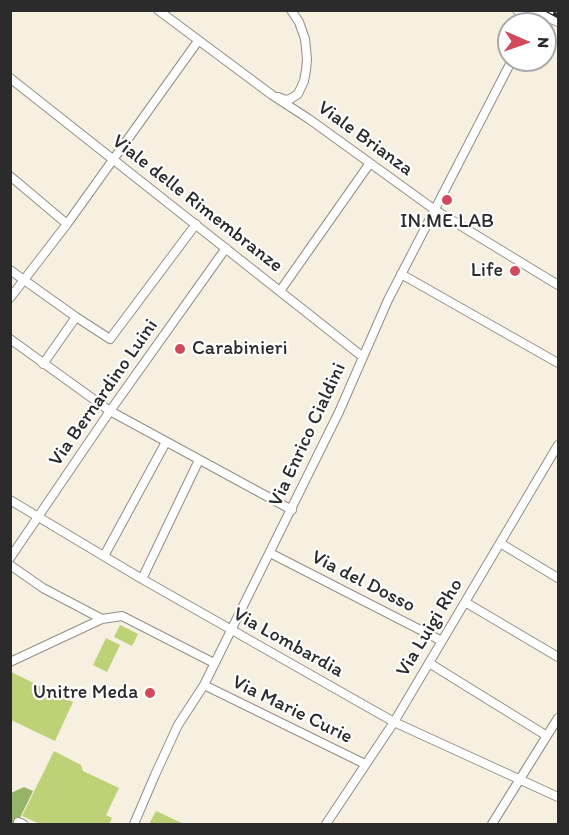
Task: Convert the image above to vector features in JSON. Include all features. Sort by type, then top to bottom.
[{"type":"street","name":"Viale Brianza","points":[[158,10],[272,95],[435,210],[558,285]]},
{"type":"street","points":[[272,95],[286,100],[290,99],[298,94],[304,81],[306,48],[302,30],[291,10]]},
{"type":"street","points":[[10,298],[67,224],[198,41]]},
{"type":"street","name":"Via Enrico Cialdini","points":[[135,825],[178,724],[204,685],[292,510],[339,412],[388,300],[506,72]]},
{"type":"street","name":"Viale delle Rimembranze","points":[[10,78],[363,357]]},
{"type":"street","points":[[301,88],[300,106],[309,119]]},
{"type":"street","points":[[280,291],[370,163]]},
{"type":"street","points":[[10,176],[67,224]]},
{"type":"street","points":[[10,270],[110,339],[196,224]]},
{"type":"street","name":"Via Bernardino Luini","points":[[10,558],[110,411],[226,248]]},
{"type":"street","points":[[401,274],[558,363]]},
{"type":"street","points":[[43,363],[76,317]]},
{"type":"street","points":[[10,339],[110,411],[292,510]]},
{"type":"street","points":[[104,556],[166,442]]},
{"type":"street","name":"Via Luigi Rho","points":[[326,825],[393,722],[558,445]]},
{"type":"street","points":[[142,579],[199,460]]},
{"type":"street","name":"Via Lombardia","points":[[10,500],[231,631],[393,722],[558,797]]},
{"type":"street","points":[[500,543],[558,578]]},
{"type":"street","name":"Via del Dosso","points":[[270,553],[442,641]]},
{"type":"street","points":[[10,565],[44,588],[102,619]]},
{"type":"street","points":[[465,602],[558,657]]},
{"type":"street","points":[[10,662],[102,619],[122,616],[214,663]]},
{"type":"street","points":[[429,663],[547,736]]},
{"type":"street","name":"Via Marie Curie","points":[[204,685],[365,764]]},
{"type":"street","points":[[492,825],[558,718]]},
{"type":"green space","points":[[120,625],[138,634],[132,646],[114,637]]},
{"type":"green space","points":[[106,638],[120,645],[107,672],[93,665]]},
{"type":"green space","points":[[11,672],[73,702],[55,741],[11,720]]},
{"type":"green space","points":[[54,751],[81,765],[83,771],[119,788],[106,815],[112,818],[109,824],[40,824],[22,816]]},
{"type":"green space","points":[[24,787],[33,791],[17,824],[11,824],[11,793]]},
{"type":"green space","points":[[156,811],[184,824],[149,824]]},
{"type":"railway","points":[[547,10],[558,16]]},
{"type":"place","name":"IN.ME.LAB","points":[[447,200]]},
{"type":"place","name":"Life","points":[[515,271]]},
{"type":"place","name":"Carabinieri","points":[[180,349]]},
{"type":"place","name":"Unitre Meda","points":[[150,693]]}]
